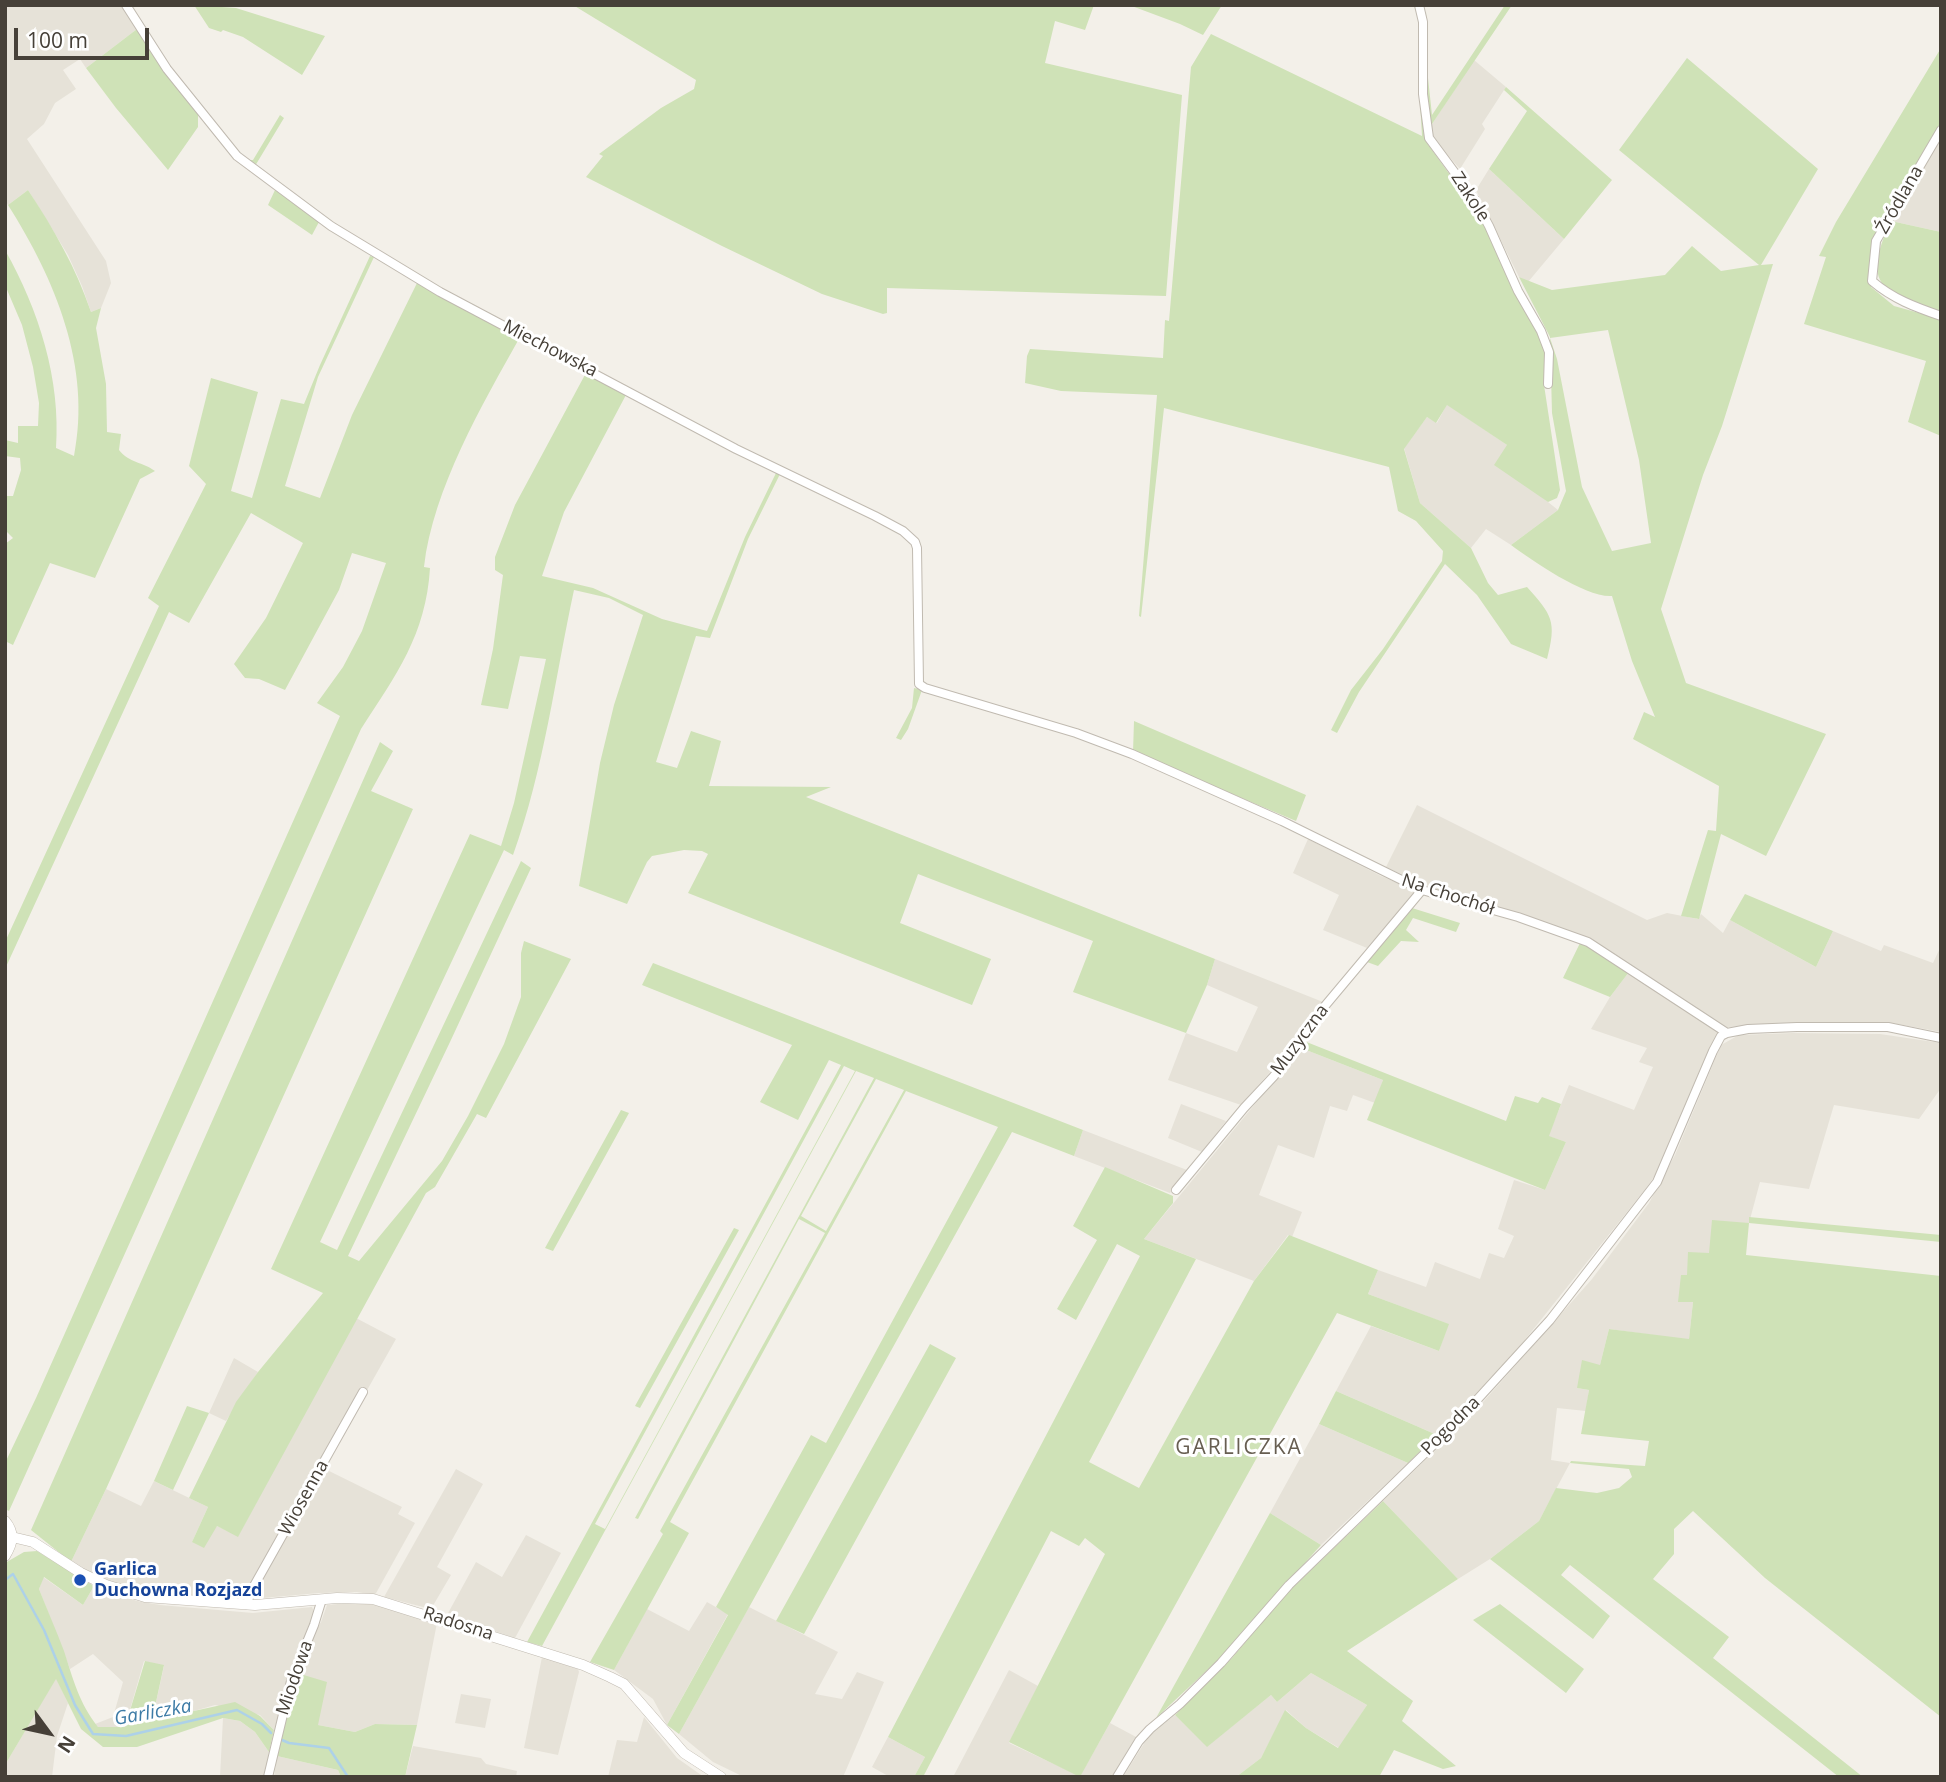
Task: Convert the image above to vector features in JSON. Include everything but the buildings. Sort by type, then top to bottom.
[{"type":"street","name":"Miechowska","points":[[126,5],[167,69],[237,156],[331,226],[440,292],[736,449],[875,516],[910,537],[918,548],[919,684]]},
{"type":"street","name":"Zakole","points":[[1419,5],[1423,22],[1423,94],[1429,138],[1475,200],[1518,291],[1541,331],[1549,352],[1548,384]]},
{"type":"street","name":"Źródlana","points":[[1941,130],[1876,241],[1872,270],[1872,281],[1888,295],[1941,316]]},
{"type":"street","name":"Na Chochół","points":[[919,684],[1076,733],[1132,754],[1282,821],[1422,890],[1518,917],[1588,942],[1681,1000],[1727,1033]]},
{"type":"street","name":"Muzyczna","points":[[1177,1190],[1244,1108],[1274,1076],[1324,1007],[1422,890]]},
{"type":"street","points":[[1727,1033],[1748,1029],[1797,1027],[1888,1027],[1941,1038]]},
{"type":"street","name":"Pogodna","points":[[1117,1777],[1139,1741],[1150,1729],[1180,1704],[1221,1663],[1289,1585],[1453,1426],[1550,1320],[1657,1182],[1680,1134],[1713,1051],[1721,1036],[1727,1033]]},
{"type":"street","name":"Wiosenna","points":[[247,1605],[250,1593],[363,1392]]},
{"type":"street","points":[[5,1521],[12,1536],[12,1546],[5,1556]]},
{"type":"street","name":"Radosna","points":[[12,1536],[33,1542],[81,1573],[106,1585],[150,1598],[247,1605],[362,1597],[385,1601],[583,1665],[624,1684],[684,1753],[721,1777]]},
{"type":"street","name":"Miodowa","points":[[268,1777],[291,1681],[322,1599]]},
{"type":"shaded area","points":[[5,5],[122,5],[137,29],[86,68],[80,59],[63,70],[76,89],[55,103],[44,124],[27,139],[106,261],[111,283],[101,308],[91,312],[68,255],[28,190],[8,205],[5,200]]},
{"type":"shaded area","points":[[1474,60],[1506,87],[1482,124],[1485,129],[1460,169],[1435,141],[1430,127]]},
{"type":"shaded area","points":[[1941,138],[1941,232],[1891,221]]},
{"type":"shaded area","points":[[1489,169],[1564,239],[1528,282],[1519,277],[1476,190]]},
{"type":"shaded area","points":[[1447,404],[1507,445],[1543,498],[1558,510],[1511,545],[1486,529],[1471,548],[1420,503],[1404,448],[1427,417],[1437,423]]},
{"type":"shaded area","points":[[1417,805],[1647,920],[1667,913],[1698,919],[1701,914],[1723,933],[1730,920],[1816,967],[1833,931],[1881,951],[1884,945],[1933,963],[1941,946],[1941,1032],[1892,1023],[1727,1027],[1591,941],[1551,924],[1433,889],[1386,867]]},
{"type":"shaded area","points":[[1308,839],[1416,891],[1367,948],[1323,930],[1339,895],[1293,873]]},
{"type":"shaded area","points":[[1215,959],[1323,1002],[1277,1064],[1241,1105],[1168,1080],[1186,1033],[1237,1052],[1258,1007],[1207,985]]},
{"type":"shaded area","points":[[1629,972],[1719,1032],[1694,1084],[1666,1159],[1647,1187],[1520,1346],[1437,1435],[1336,1391],[1371,1326],[1439,1351],[1448,1324],[1368,1294],[1378,1270],[1426,1287],[1435,1262],[1480,1279],[1489,1253],[1504,1258],[1514,1236],[1498,1229],[1514,1180],[1545,1190],[1566,1142],[1548,1136],[1569,1085],[1634,1110],[1653,1067],[1639,1062],[1647,1048],[1591,1029]]},
{"type":"shaded area","points":[[1880,1034],[1941,1043],[1941,1088],[1919,1119],[1834,1105],[1809,1189],[1760,1182],[1749,1223],[1687,1275],[1681,1275],[1693,1302],[1689,1340],[1609,1329],[1600,1365],[1577,1388],[1589,1390],[1586,1411],[1557,1408],[1551,1460],[1570,1463],[1539,1521],[1490,1559],[1458,1579],[1383,1501],[1468,1419],[1592,1279],[1649,1203],[1675,1155],[1721,1045],[1739,1035]]},
{"type":"shaded area","points":[[1301,1048],[1383,1080],[1375,1103],[1353,1095],[1347,1111],[1330,1106],[1314,1158],[1278,1145],[1259,1195],[1302,1212],[1292,1237],[1288,1235],[1254,1281],[1144,1239]]},
{"type":"shaded area","points":[[1181,1104],[1226,1121],[1202,1152],[1168,1138]]},
{"type":"shaded area","points":[[1083,1130],[1187,1170],[1170,1193],[1074,1156]]},
{"type":"shaded area","points":[[356,1318],[396,1339],[323,1468],[402,1507],[398,1514],[415,1523],[375,1595],[357,1592],[251,1599],[165,1597],[112,1584],[71,1562],[106,1489],[141,1506],[154,1481],[208,1507],[192,1542],[217,1526],[238,1536]]},
{"type":"shaded area","points":[[234,1358],[258,1372],[226,1421],[209,1413]]},
{"type":"shaded area","points":[[1319,1424],[1408,1463],[1321,1545],[1270,1513]]},
{"type":"shaded area","points":[[456,1469],[483,1484],[437,1567],[451,1575],[431,1609],[384,1597]]},
{"type":"shaded area","points":[[526,1535],[561,1553],[515,1638],[447,1615],[476,1562],[502,1577]]},
{"type":"shaded area","points":[[43,1577],[83,1605],[94,1586],[137,1601],[160,1605],[253,1613],[312,1607],[315,1614],[301,1645],[274,1730],[260,1715],[215,1705],[194,1711],[153,1716],[164,1666],[144,1661],[125,1727],[98,1727],[95,1724],[113,1717],[123,1682],[93,1654],[70,1669],[39,1589]]},
{"type":"shaded area","points":[[359,1602],[391,1608],[437,1623],[417,1725],[375,1724],[355,1732],[318,1725],[297,1673],[309,1640],[321,1622],[327,1605]]},
{"type":"shaded area","points":[[707,1602],[728,1614],[667,1725],[653,1699],[614,1670],[647,1609],[689,1631]]},
{"type":"shaded area","points":[[749,1607],[838,1652],[815,1694],[842,1699],[857,1672],[884,1682],[843,1777],[744,1777],[713,1762],[679,1734]]},
{"type":"shaded area","points":[[542,1657],[578,1669],[579,1672],[558,1755],[524,1748]]},
{"type":"shaded area","points":[[1009,1670],[1038,1686],[1009,1743],[1080,1776],[1110,1723],[1138,1738],[1113,1777],[953,1777]]},
{"type":"shaded area","points":[[1311,1673],[1367,1705],[1339,1748],[1306,1728],[1286,1710],[1261,1758],[1236,1777],[1123,1777],[1150,1734],[1175,1715],[1207,1746],[1271,1695],[1277,1702]]},
{"type":"shaded area","points":[[56,1678],[68,1703],[57,1736],[52,1777],[5,1777],[5,1765]]},
{"type":"shaded area","points":[[461,1694],[491,1699],[485,1728],[455,1723]]},
{"type":"shaded area","points":[[644,1717],[677,1758],[704,1777],[608,1777],[617,1740],[637,1742]]},
{"type":"shaded area","points":[[223,1718],[240,1721],[255,1732],[269,1752],[265,1777],[220,1777]]},
{"type":"shaded area","points":[[888,1737],[925,1757],[914,1777],[890,1777],[872,1767]]},
{"type":"shaded area","points":[[413,1746],[481,1758],[486,1764],[517,1771],[516,1777],[405,1777]]},
{"type":"shaded area","points":[[277,1756],[338,1770],[341,1777],[274,1777]]},
{"type":"green space","points":[[194,5],[236,8],[325,36],[302,75],[243,37],[209,28]]},
{"type":"green space","points":[[573,5],[1094,5],[1085,30],[1055,21],[1045,63],[1182,95],[1166,296],[887,288],[887,313],[883,314],[822,294],[722,246],[586,177],[603,156],[599,154],[661,108],[694,89],[696,80]]},
{"type":"green space","points":[[1129,5],[1222,5],[1203,35]]},
{"type":"green space","points":[[1505,5],[1512,5],[1430,127],[1425,66],[1426,11],[1432,115]]},
{"type":"green space","points":[[1420,14],[1421,92],[1427,143],[1481,218],[1536,327],[1545,351],[1544,385],[1560,490],[1557,498],[1548,502],[1494,465],[1507,445],[1447,405],[1436,423],[1427,417],[1404,449],[1420,503],[1471,548],[1488,583],[1498,595],[1527,587],[1547,612],[1552,636],[1547,659],[1511,644],[1477,595],[1445,564],[1359,692],[1337,733],[1331,730],[1351,690],[1383,649],[1442,561],[1443,551],[1416,521],[1398,511],[1389,467],[1164,408],[1141,617],[1157,395],[1061,391],[1025,383],[1027,356],[1030,349],[1163,358],[1165,320],[1169,321],[1191,67],[1211,34],[1422,136],[1419,85]]},
{"type":"green space","points":[[137,29],[164,71],[198,114],[198,127],[168,170],[86,68]]},
{"type":"green space","points":[[1941,48],[1941,124],[1872,239],[1871,287],[1894,306],[1941,319],[1941,436],[1908,422],[1926,361],[1804,324],[1826,257],[1819,256],[1836,222]]},
{"type":"green space","points":[[1687,58],[1818,169],[1761,265],[1773,264],[1661,609],[1686,683],[1826,734],[1766,856],[1721,834],[1699,919],[1681,916],[1708,830],[1716,831],[1719,786],[1633,739],[1644,712],[1655,717],[1632,661],[1612,596],[1574,585],[1511,545],[1558,510],[1566,491],[1552,413],[1550,338],[1519,277],[1552,290],[1665,275],[1692,246],[1721,271],[1759,265],[1619,150]],"holes":[[[1608,330],[1639,460],[1651,543],[1612,551],[1582,487],[1557,359],[1550,338]]]},
{"type":"green space","points":[[1506,87],[1612,180],[1564,239],[1489,169],[1527,111],[1504,90]]},
{"type":"green space","points":[[280,115],[284,118],[255,166],[247,160],[253,160]]},
{"type":"green space","points":[[28,190],[64,249],[91,312],[101,308],[96,328],[106,384],[107,432],[121,434],[119,450],[127,458],[155,471],[140,479],[95,578],[50,563],[13,645],[5,641],[5,544],[13,538],[5,530],[5,496],[13,496],[21,470],[20,458],[5,456],[5,440],[18,443],[18,426],[38,426],[39,403],[22,325],[5,285],[5,250],[28,297],[45,346],[55,397],[56,448],[74,456],[78,423],[78,390],[65,325],[41,263],[8,205]]},
{"type":"green space","points":[[275,190],[319,222],[312,235],[268,205]]},
{"type":"green space","points":[[1891,221],[1941,232],[1941,313],[1904,299],[1883,284],[1878,274],[1878,260]]},
{"type":"green space","points":[[370,256],[374,257],[318,377],[285,486],[320,498],[352,415],[417,283],[520,337],[461,448],[437,508],[424,567],[430,568],[427,592],[416,634],[397,672],[361,729],[9,1511],[5,1509],[5,1463],[340,716],[317,703],[343,667],[362,631],[386,563],[352,553],[339,590],[285,690],[259,679],[245,678],[234,664],[266,618],[303,543],[251,513],[189,623],[169,612],[5,969],[5,942],[159,606],[148,598],[206,484],[189,466],[211,378],[258,392],[231,491],[252,498],[281,399],[304,404]]},
{"type":"green space","points":[[587,371],[627,393],[564,512],[542,576],[593,588],[662,619],[707,631],[745,537],[776,473],[780,474],[748,539],[710,638],[696,636],[656,762],[677,768],[691,731],[721,741],[709,786],[831,787],[806,797],[1215,959],[1207,985],[1186,1033],[1073,992],[1093,941],[918,874],[900,923],[991,959],[972,1005],[688,893],[708,854],[702,851],[684,850],[652,856],[627,904],[579,886],[600,763],[614,705],[643,615],[609,598],[574,590],[541,757],[513,855],[504,850],[320,1242],[337,1250],[521,861],[531,868],[348,1256],[359,1261],[442,1161],[468,1116],[504,1044],[521,997],[521,953],[524,941],[571,959],[486,1118],[477,1114],[435,1187],[426,1193],[238,1537],[217,1526],[204,1548],[192,1542],[208,1507],[189,1498],[236,1402],[323,1293],[271,1269],[470,834],[501,846],[514,803],[546,659],[520,656],[508,709],[481,705],[493,649],[503,575],[495,570],[495,557],[515,505]]},
{"type":"green space","points":[[914,688],[922,690],[908,729],[901,740],[896,738],[912,708]]},
{"type":"green space","points":[[1134,721],[1306,795],[1296,821],[1133,752]]},
{"type":"green space","points":[[380,742],[393,751],[371,791],[413,809],[71,1562],[31,1530]]},
{"type":"green space","points":[[1745,894],[1833,931],[1816,967],[1730,920]]},
{"type":"green space","points":[[1412,908],[1460,923],[1456,932],[1413,918],[1406,930],[1419,942],[1401,941],[1378,966],[1367,962]]},
{"type":"green space","points":[[1580,943],[1603,954],[1629,972],[1610,997],[1563,978]]},
{"type":"green space","points":[[653,963],[1083,1130],[1074,1156],[1012,1132],[679,1734],[667,1725],[728,1615],[716,1607],[811,1435],[826,1443],[998,1127],[906,1091],[670,1522],[689,1533],[614,1670],[590,1662],[663,1534],[660,1531],[825,1233],[799,1219],[638,1519],[635,1518],[874,1078],[856,1071],[542,1646],[527,1642],[841,1065],[829,1060],[798,1120],[760,1102],[792,1045],[642,985]],"holes":[[[844,1066],[855,1071],[605,1529],[595,1524]],[[876,1079],[904,1090],[826,1231],[801,1216]]]},
{"type":"green space","points":[[1304,1041],[1506,1121],[1515,1096],[1538,1103],[1542,1097],[1561,1104],[1549,1136],[1566,1142],[1545,1190],[1367,1120],[1383,1080],[1301,1048]]},
{"type":"green space","points":[[621,1110],[629,1113],[553,1251],[545,1248]]},
{"type":"green space","points":[[1105,1167],[1173,1196],[1173,1203],[1144,1239],[1196,1259],[1089,1462],[1139,1488],[1254,1281],[1289,1235],[1378,1270],[1368,1294],[1449,1324],[1439,1351],[1337,1313],[1080,1777],[1009,1742],[1105,1554],[1085,1538],[1079,1546],[1051,1531],[923,1777],[914,1777],[925,1757],[888,1737],[1140,1256],[1117,1244],[1076,1320],[1057,1309],[1097,1240],[1073,1226]]},
{"type":"green space","points":[[1749,1217],[1941,1235],[1941,1242],[1749,1223]]},
{"type":"green space","points":[[1712,1220],[1749,1223],[1746,1255],[1941,1276],[1941,1717],[1765,1578],[1693,1511],[1674,1529],[1674,1554],[1653,1579],[1729,1637],[1713,1658],[1863,1777],[1839,1777],[1570,1565],[1561,1575],[1610,1616],[1593,1639],[1490,1559],[1539,1521],[1556,1488],[1597,1493],[1619,1488],[1632,1477],[1629,1469],[1570,1463],[1571,1461],[1645,1466],[1649,1441],[1581,1434],[1589,1390],[1577,1388],[1582,1360],[1600,1365],[1609,1329],[1689,1339],[1693,1302],[1678,1302],[1681,1275],[1687,1275],[1688,1252],[1709,1253]]},
{"type":"green space","points":[[734,1228],[739,1230],[640,1408],[635,1406]]},
{"type":"green space","points":[[930,1344],[956,1358],[804,1634],[776,1621]]},
{"type":"green space","points":[[1336,1391],[1437,1435],[1408,1463],[1319,1424]]},
{"type":"green space","points":[[187,1406],[209,1413],[173,1490],[154,1481]]},
{"type":"green space","points":[[1383,1501],[1458,1579],[1347,1651],[1413,1701],[1402,1721],[1456,1766],[1443,1769],[1394,1750],[1379,1777],[1236,1777],[1261,1758],[1285,1710],[1306,1728],[1338,1748],[1367,1705],[1311,1673],[1277,1702],[1271,1695],[1207,1747],[1175,1715],[1232,1658],[1284,1596]]},
{"type":"green space","points":[[1270,1513],[1321,1545],[1217,1661],[1156,1718]]},
{"type":"green space","points":[[37,1551],[94,1586],[83,1605],[44,1577],[39,1589],[77,1690],[98,1727],[125,1727],[145,1661],[164,1665],[153,1716],[235,1702],[260,1716],[274,1730],[269,1752],[255,1732],[240,1721],[223,1718],[137,1747],[103,1747],[81,1729],[56,1679],[5,1765],[5,1563],[24,1552]]},
{"type":"green space","points":[[1500,1604],[1584,1669],[1566,1693],[1473,1620]]},
{"type":"green space","points":[[297,1673],[327,1682],[318,1725],[355,1732],[375,1724],[417,1725],[405,1777],[341,1777],[338,1770],[277,1756]]},
{"type":"waterway","name":"Garliczka","points":[[5,1580],[13,1574],[44,1630],[75,1705],[93,1734],[126,1736],[237,1710],[262,1724],[271,1733]]},
{"type":"waterway","name":"Garliczka","points":[[282,1740],[329,1748],[348,1777]]},
{"type":"place","name":"Garlica Duchowna Rozjazd","points":[[80,1580]]},
{"type":"district","name":"GARLICZKA","points":[[1239,1448]]}]
